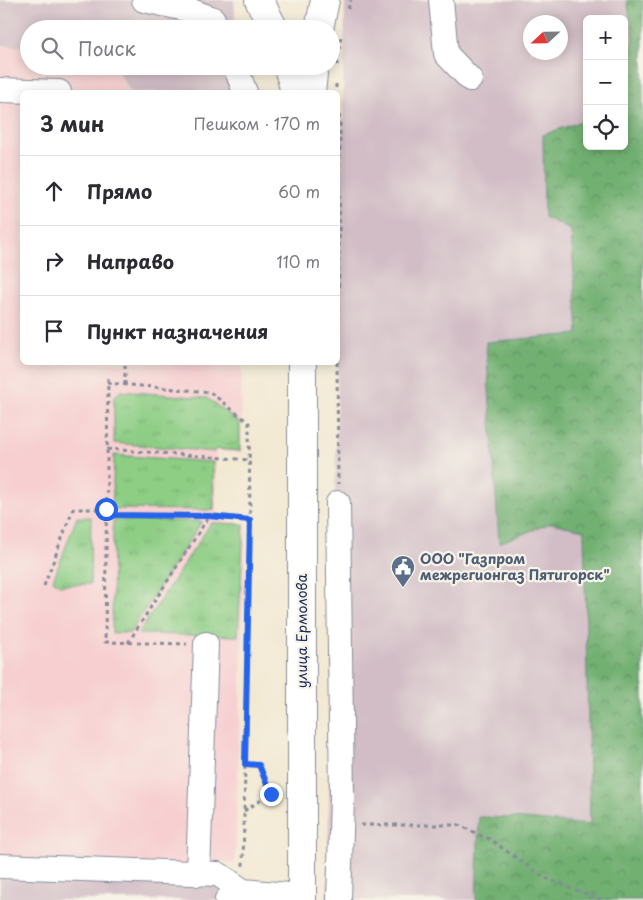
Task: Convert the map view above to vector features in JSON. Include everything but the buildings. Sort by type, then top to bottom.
[{"type":"main road","points":[[259,0],[269,20]]},
{"type":"main road","points":[[333,20],[336,4]]},
{"type":"main road","points":[[290,75],[294,90]]},
{"type":"main road","points":[[313,90],[326,75]]},
{"type":"main road","name":"улица Ермолова","points":[[302,365],[302,898]]},
{"type":"lane","points":[[144,0],[186,9],[213,20]]},
{"type":"lane","points":[[441,0],[446,54],[470,79]]},
{"type":"lane","points":[[239,75],[245,90]]},
{"type":"lane","points":[[0,90],[20,91]]},
{"type":"lane","points":[[338,502],[340,900]]},
{"type":"lane","points":[[198,874],[206,644]]},
{"type":"lane","points":[[0,866],[218,874],[235,896],[302,898]]},
{"type":"path","points":[[336,4],[351,0]]},
{"type":"path","points":[[330,75],[335,90]]},
{"type":"path","points":[[125,365],[125,385]]},
{"type":"path","points":[[337,365],[338,502]]},
{"type":"path","points":[[108,378],[105,642],[206,644]]},
{"type":"path","points":[[107,383],[210,392],[249,424],[250,520],[245,764],[235,896]]},
{"type":"path","points":[[107,449],[250,460]]},
{"type":"path","points":[[44,586],[73,509],[106,509]]},
{"type":"path","points":[[106,515],[209,516],[250,520]]},
{"type":"path","points":[[128,643],[209,516]]},
{"type":"path","points":[[245,764],[259,765],[271,794]]},
{"type":"path","points":[[341,825],[459,825],[491,840],[543,877],[601,900]]},
{"type":"shaded area","points":[[0,0],[234,0],[235,20],[20,20],[20,47],[0,45]]},
{"type":"shaded area","points":[[345,0],[627,0],[634,39],[628,56],[628,15],[583,15],[583,121],[543,136],[571,230],[578,334],[486,342],[500,543],[551,523],[584,530],[590,825],[479,817],[476,900],[327,900],[338,365],[340,365],[340,250]]},
{"type":"shaded area","points":[[0,46],[20,48],[20,75],[118,75],[129,90],[20,90],[20,365],[242,365],[241,453],[216,451],[216,520],[246,523],[235,863],[205,862],[203,883],[0,879]]},
{"type":"shaded area","points":[[119,75],[240,75],[241,90],[130,90]]},
{"type":"shaded area","points":[[0,879],[275,883],[275,900],[0,900]]},
{"type":"green space","points":[[627,0],[643,0],[643,900],[476,900],[479,817],[590,825],[584,530],[551,523],[499,543],[486,342],[578,334],[571,230],[544,217],[543,135],[583,120],[583,150],[628,150],[628,56],[634,39]]},
{"type":"green space","points":[[121,391],[207,398],[240,423],[240,451],[215,449],[214,452],[114,443],[114,397]]},
{"type":"green space","points":[[114,455],[213,462],[214,510],[112,509]]},
{"type":"green space","points":[[77,517],[91,517],[90,584],[60,585],[53,580]]},
{"type":"green space","points":[[113,520],[202,521],[130,633],[112,633]]},
{"type":"green space","points":[[211,523],[244,524],[238,636],[138,634]]},
{"type":"place","name":"ООО \"Газпром межрегионгаз Пятигорск\"","points":[[403,588]]},
{"type":"route","points":[[106,509],[106,515],[209,516],[250,520],[245,764],[259,765],[271,794]]}]
